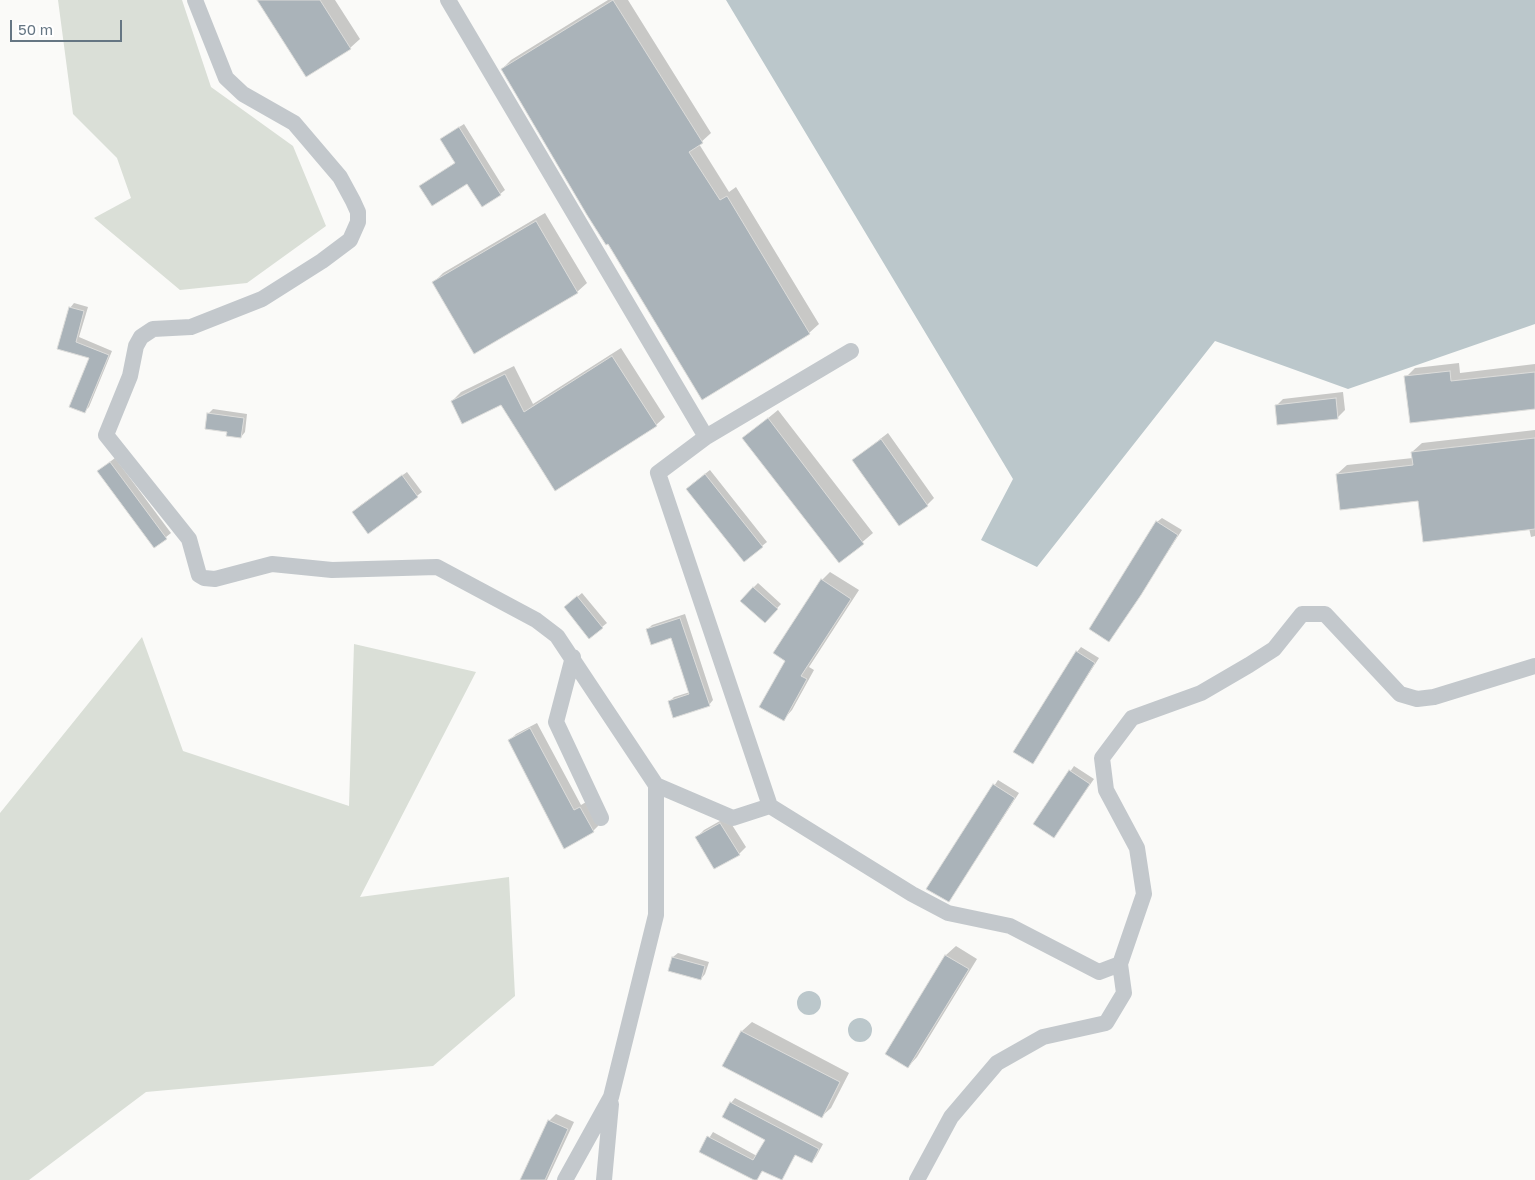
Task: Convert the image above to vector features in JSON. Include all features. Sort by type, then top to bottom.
[{"type":"street","points":[[195,0],[226,78],[243,94],[294,123],[340,177],[354,201],[358,212],[358,222],[350,240],[322,261],[262,298],[191,327],[153,329],[141,337],[136,346],[130,376],[120,405],[107,431],[108,440],[189,539],[196,570],[204,578],[215,579],[272,564],[332,570],[437,567],[536,620],[557,636],[573,657],[656,785],[656,915],[611,1097],[604,1180]]},
{"type":"street","points":[[448,0],[706,438]]},
{"type":"street","points":[[851,350],[706,438],[658,474],[770,806],[912,894],[948,913],[1010,926],[1098,972],[1120,964]]},
{"type":"street","points":[[917,1180],[951,1117],[997,1063],[1043,1037],[1106,1023],[1124,993],[1120,964],[1144,894],[1136,848],[1106,790],[1102,758],[1132,718],[1201,693],[1249,665],[1274,649],[1302,614],[1325,614],[1400,694],[1417,699],[1434,697],[1535,666]]},
{"type":"street","points":[[573,657],[556,722],[602,818]]},
{"type":"street","points":[[656,785],[733,818],[770,806]]},
{"type":"street","points":[[565,1180],[611,1097]]},
{"type":"shaded area","points":[[58,0],[182,0],[211,87],[293,146],[326,226],[247,283],[180,290],[94,218],[131,198],[117,158],[73,114]]},
{"type":"shaded area","points":[[726,0],[1535,0],[1535,324],[1348,389],[1215,341],[1037,567],[981,540],[1013,479]]},
{"type":"shaded area","points":[[142,637],[183,751],[349,806],[354,644],[476,672],[360,897],[509,877],[515,996],[433,1066],[146,1092],[29,1180],[0,1180],[0,813]]},
{"type":"shaded area","points":[[809,991],[814,992],[820,998],[820,1008],[814,1014],[809,1015],[804,1014],[798,1008],[797,1003],[798,998],[804,992]]},
{"type":"shaded area","points":[[860,1018],[865,1019],[871,1025],[871,1035],[865,1041],[860,1042],[855,1041],[849,1035],[848,1030],[849,1025],[855,1019]]},
{"type":"building","points":[[257,0],[320,0],[351,49],[306,77]]},
{"type":"building","points":[[613,0],[703,143],[689,152],[720,200],[727,196],[810,334],[702,400],[608,244],[606,245],[587,215],[501,69]]},
{"type":"building","points":[[459,127],[501,195],[482,207],[467,184],[432,206],[419,186],[455,163],[440,139]]},
{"type":"building","points":[[536,221],[578,293],[474,354],[432,282]]},
{"type":"building","points":[[69,307],[84,311],[76,342],[109,355],[85,413],[69,407],[89,358],[57,349]]},
{"type":"building","points":[[612,356],[657,426],[555,491],[501,405],[462,424],[451,401],[505,374],[524,412]]},
{"type":"building","points":[[1450,371],[1451,381],[1535,372],[1535,409],[1410,423],[1404,376]]},
{"type":"building","points":[[1336,398],[1338,419],[1277,425],[1275,405]]},
{"type":"building","points":[[207,413],[244,418],[241,438],[226,436],[227,432],[205,429]]},
{"type":"building","points":[[768,418],[864,544],[839,563],[742,438]]},
{"type":"building","points":[[1535,438],[1535,529],[1423,542],[1418,501],[1340,510],[1336,474],[1413,465],[1411,452]]},
{"type":"building","points":[[881,439],[928,506],[899,526],[852,460]]},
{"type":"building","points":[[110,462],[167,539],[154,548],[97,471]]},
{"type":"building","points":[[705,474],[763,547],[744,562],[686,489]]},
{"type":"building","points":[[402,475],[418,497],[368,534],[352,512]]},
{"type":"building","points":[[1156,521],[1178,535],[1109,642],[1089,629]]},
{"type":"building","points":[[821,579],[851,599],[801,676],[807,679],[784,721],[759,707],[785,661],[773,653]]},
{"type":"building","points":[[753,587],[778,609],[765,623],[740,601]]},
{"type":"building","points":[[577,596],[603,628],[589,639],[564,607]]},
{"type":"building","points":[[680,618],[710,706],[673,718],[668,701],[689,694],[671,638],[651,645],[646,629]]},
{"type":"building","points":[[1076,651],[1095,663],[1033,764],[1013,752]]},
{"type":"building","points":[[530,728],[574,810],[580,807],[594,832],[564,849],[508,740]]},
{"type":"building","points":[[1069,770],[1090,784],[1054,838],[1033,824]]},
{"type":"building","points":[[993,784],[1015,798],[949,902],[926,889]]},
{"type":"building","points":[[720,823],[740,855],[714,869],[695,837]]},
{"type":"building","points":[[945,955],[969,969],[908,1068],[885,1054]]},
{"type":"building","points":[[672,957],[705,966],[701,980],[668,971]]},
{"type":"building","points":[[741,1031],[840,1082],[822,1118],[722,1066]]},
{"type":"building","points":[[730,1102],[819,1149],[812,1163],[795,1155],[782,1180],[762,1171],[757,1180],[754,1180],[699,1152],[707,1136],[753,1160],[765,1140],[722,1117]]},
{"type":"building","points":[[548,1120],[568,1129],[545,1180],[520,1180]]}]
